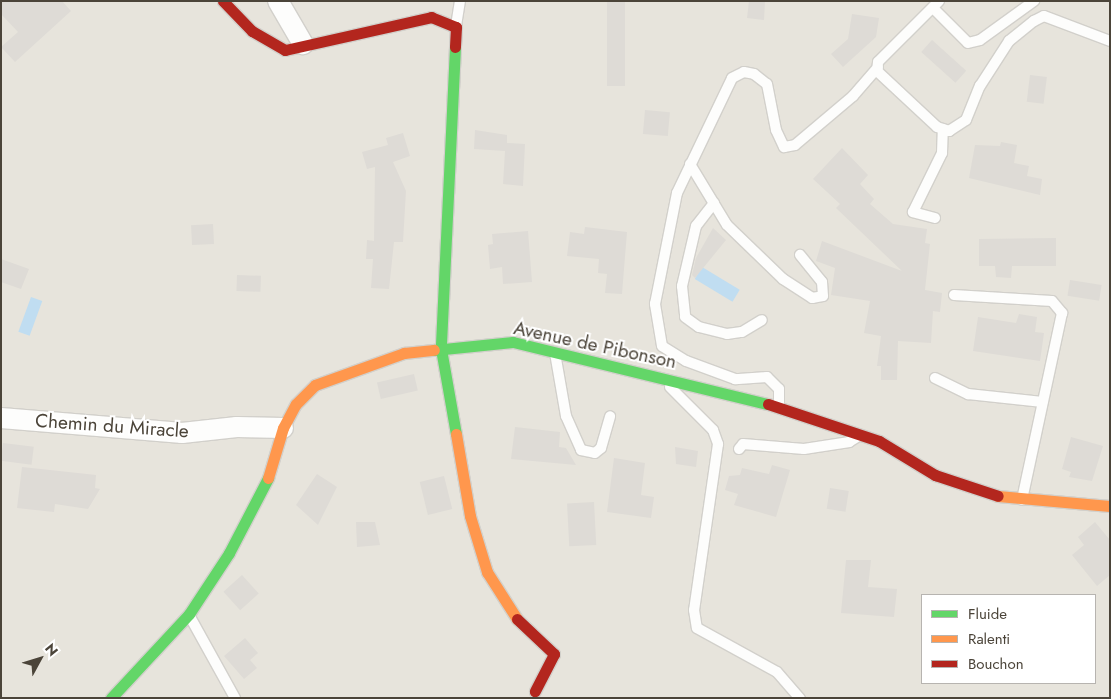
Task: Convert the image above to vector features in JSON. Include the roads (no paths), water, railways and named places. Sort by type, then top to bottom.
[{"type":"street","points":[[223,1],[252,31],[284,50],[303,44],[431,17],[456,27],[441,349],[470,516],[487,572],[516,618],[554,654],[535,691]]},
{"type":"street","points":[[278,1],[303,44]]},
{"type":"street","name":"Avenue de Pibonson","points":[[111,698],[189,614],[265,487],[283,428],[296,404],[321,382],[404,353],[513,342],[554,350],[779,405],[862,434],[935,475],[977,492],[1022,501],[1110,506]]},
{"type":"street","name":"Chemin du Miracle","points":[[1,418],[182,433],[237,427],[283,428]]},
{"type":"lane","points":[[456,27],[460,1]]},
{"type":"lane","points":[[779,405],[779,389],[767,377],[735,379],[686,361],[662,346],[655,304],[677,193],[732,78],[749,73],[767,84],[776,130],[784,147],[795,145],[853,96],[936,5],[968,43],[980,40],[1034,1]]},
{"type":"lane","points":[[878,67],[877,71],[943,129],[949,131],[966,120],[980,86],[1009,41],[1034,21],[1044,16],[1110,41]]},
{"type":"lane","points":[[935,218],[914,212],[942,152],[943,129]]},
{"type":"lane","points":[[690,164],[727,225],[783,279],[812,298],[823,296],[822,282],[800,255]]},
{"type":"lane","points":[[714,203],[696,226],[682,286],[685,317],[699,327],[727,334],[742,332],[762,320]]},
{"type":"lane","points":[[954,295],[1052,301],[1062,313],[1022,501]]},
{"type":"lane","points":[[554,350],[566,416],[581,450],[595,453],[601,448],[610,416]]},
{"type":"lane","points":[[659,375],[713,430],[718,444],[694,610],[697,628],[777,672],[800,698]]},
{"type":"lane","points":[[935,378],[968,394],[1043,402]]},
{"type":"lane","points":[[739,449],[743,444],[804,449],[849,442],[862,434]]},
{"type":"lane","points":[[189,614],[235,698]]},
{"type":"water","points":[[702,267],[740,290],[733,302],[695,279]]},
{"type":"water","points":[[31,297],[42,301],[30,336],[18,332]]}]
